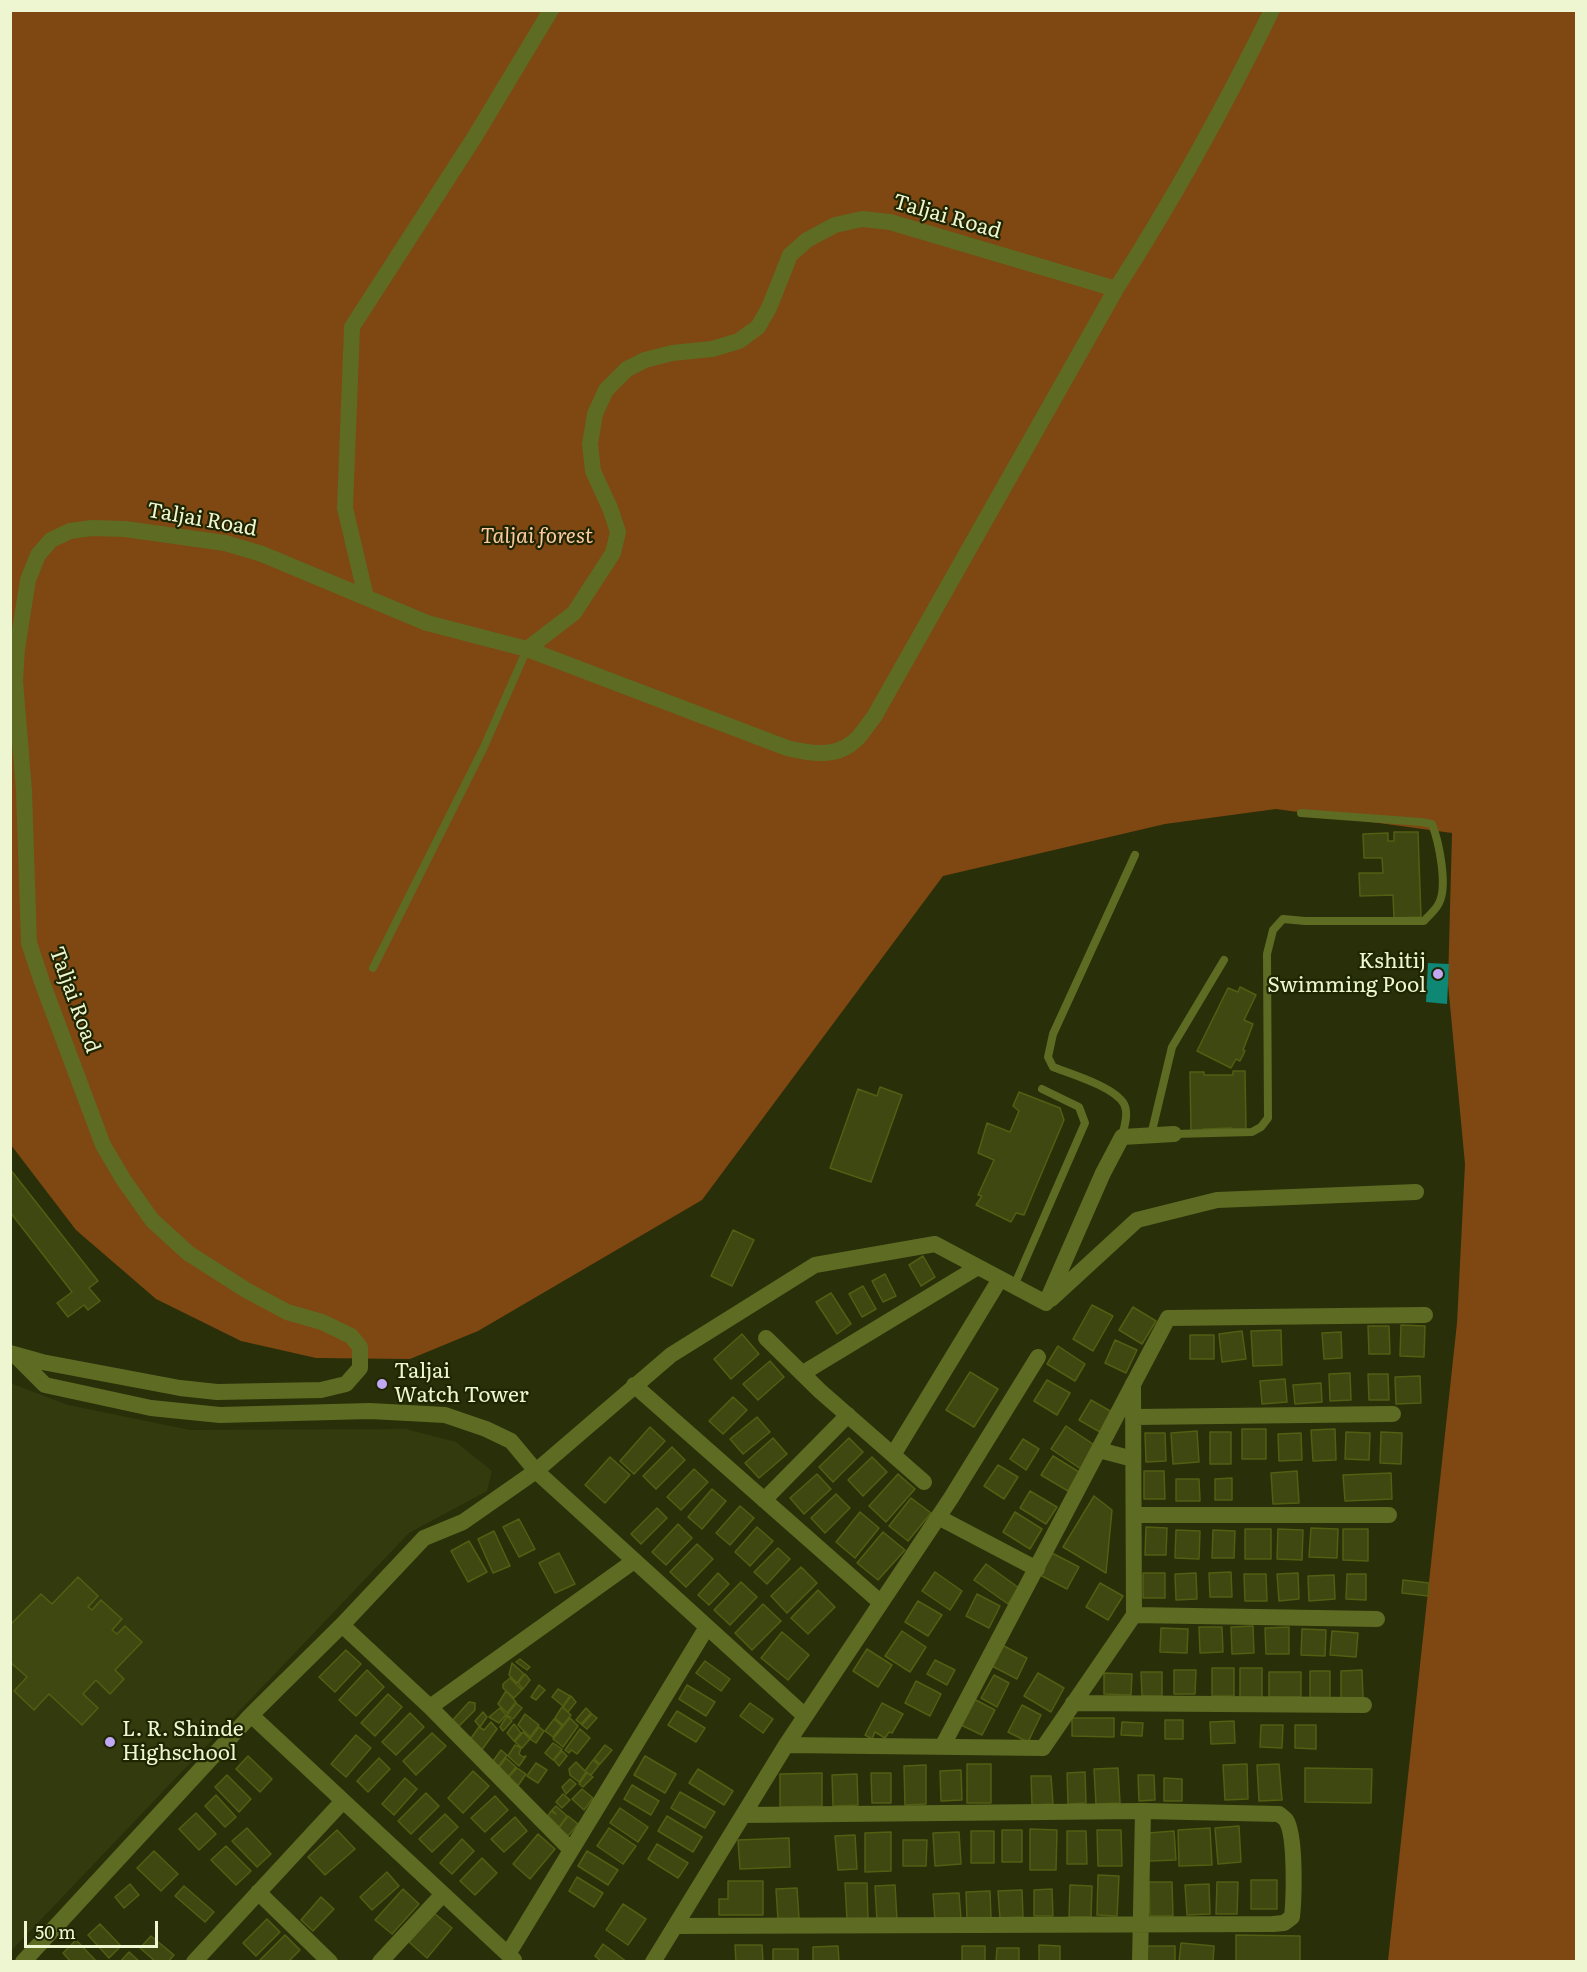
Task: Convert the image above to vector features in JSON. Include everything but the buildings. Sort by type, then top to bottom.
[{"type":"street","points":[[366,597],[345,508],[352,327],[474,138],[551,10]]},
{"type":"street","points":[[527,649],[787,748],[812,754],[831,752],[852,744],[874,717],[1116,289],[1213,123],[1272,10]]},
{"type":"street","name":"Taljai Road","points":[[12,1354],[65,1367],[180,1388],[217,1392],[321,1390],[346,1384],[360,1368],[360,1347],[351,1336],[322,1322],[287,1312],[246,1290],[188,1253],[152,1220],[123,1179],[103,1145],[42,982],[29,943],[24,791],[15,681],[17,649],[28,580],[38,555],[51,540],[70,531],[92,528],[125,529],[225,543],[261,554],[426,623],[527,649],[574,613],[613,553],[618,532],[593,471],[590,444],[595,414],[606,390],[627,369],[645,360],[672,353],[712,349],[739,341],[759,327],[790,255],[807,240],[835,225],[862,219],[890,222],[1116,289]]},
{"type":"street","points":[[1046,1303],[1103,1173],[1122,1137],[1174,1134]]},
{"type":"street","points":[[1046,1303],[1137,1220],[1217,1200],[1416,1192]]},
{"type":"street","points":[[23,1962],[251,1715],[342,1625],[424,1539],[463,1522],[536,1471],[670,1355],[815,1265],[936,1244],[1046,1303]]},
{"type":"street","points":[[803,1373],[978,1267]]},
{"type":"street","points":[[893,1455],[1007,1283]]},
{"type":"street","points":[[942,1747],[1168,1318],[1425,1315]]},
{"type":"street","points":[[766,1338],[924,1482]]},
{"type":"street","points":[[12,1354],[45,1384],[161,1409],[220,1415],[370,1411],[445,1415],[486,1429],[511,1441],[536,1471],[805,1716]]},
{"type":"street","points":[[653,1962],[786,1745],[938,1517],[1038,1357]]},
{"type":"street","points":[[786,1745],[1043,1748],[1134,1615],[1133,1383]]},
{"type":"street","points":[[634,1385],[880,1602]]},
{"type":"street","points":[[1134,1417],[1393,1414]]},
{"type":"street","points":[[764,1500],[848,1415]]},
{"type":"street","points":[[1099,1450],[1133,1459]]},
{"type":"street","points":[[1135,1515],[1389,1515]]},
{"type":"street","points":[[938,1517],[1037,1569]]},
{"type":"street","points":[[430,1707],[634,1560]]},
{"type":"street","points":[[1134,1615],[1377,1619]]},
{"type":"street","points":[[342,1625],[430,1707],[570,1849]]},
{"type":"street","points":[[251,1715],[511,1958],[570,1849],[707,1627]]},
{"type":"street","points":[[1073,1703],[1364,1705]]},
{"type":"street","points":[[194,1962],[343,1801]]},
{"type":"street","points":[[675,1926],[1284,1923],[1292,1917],[1294,1898],[1291,1835],[1286,1819],[1279,1814],[1143,1811],[744,1815]]},
{"type":"street","points":[[1140,1962],[1143,1811]]},
{"type":"street","points":[[258,1892],[330,1962]]},
{"type":"street","points":[[380,1962],[443,1894]]},
{"type":"lane","points":[[373,968],[484,747],[527,649]]},
{"type":"lane","points":[[1174,1134],[1252,1132],[1261,1127],[1268,1118],[1267,954],[1273,930],[1283,919],[1424,921],[1440,901],[1443,885],[1437,836],[1432,824],[1301,813]]},
{"type":"lane","points":[[1122,1137],[1127,1116],[1124,1105],[1114,1093],[1053,1067],[1048,1057],[1053,1034],[1135,855]]},
{"type":"lane","points":[[1151,1135],[1172,1047],[1224,960]]},
{"type":"lane","points":[[1007,1283],[1085,1123],[1079,1107],[1042,1089]]},
{"type":"shaded area","name":"L. R. Shinde Highschool","points":[[10,1383],[68,1405],[190,1430],[406,1429],[456,1442],[492,1471],[487,1491],[409,1533],[11,1951]]},
{"type":"green space","name":"Taljai forest","points":[[10,11],[1576,11],[1576,1961],[1388,1961],[1457,1323],[1465,1164],[1448,984],[1452,833],[1276,809],[1165,824],[943,876],[702,1200],[478,1331],[410,1359],[316,1358],[241,1341],[156,1299],[76,1230],[11,1145]]},
{"type":"water","name":"Kshitij Swimming Pool","points":[[1428,963],[1449,964],[1447,1004],[1426,1002]]},
{"type":"place","name":"Kshitij Swimming Pool","points":[[1438,974]]},
{"type":"place","name":"Taljai Watch Tower","points":[[382,1384]]},
{"type":"place","name":"L. R. Shinde Highschool","points":[[110,1742]]}]
